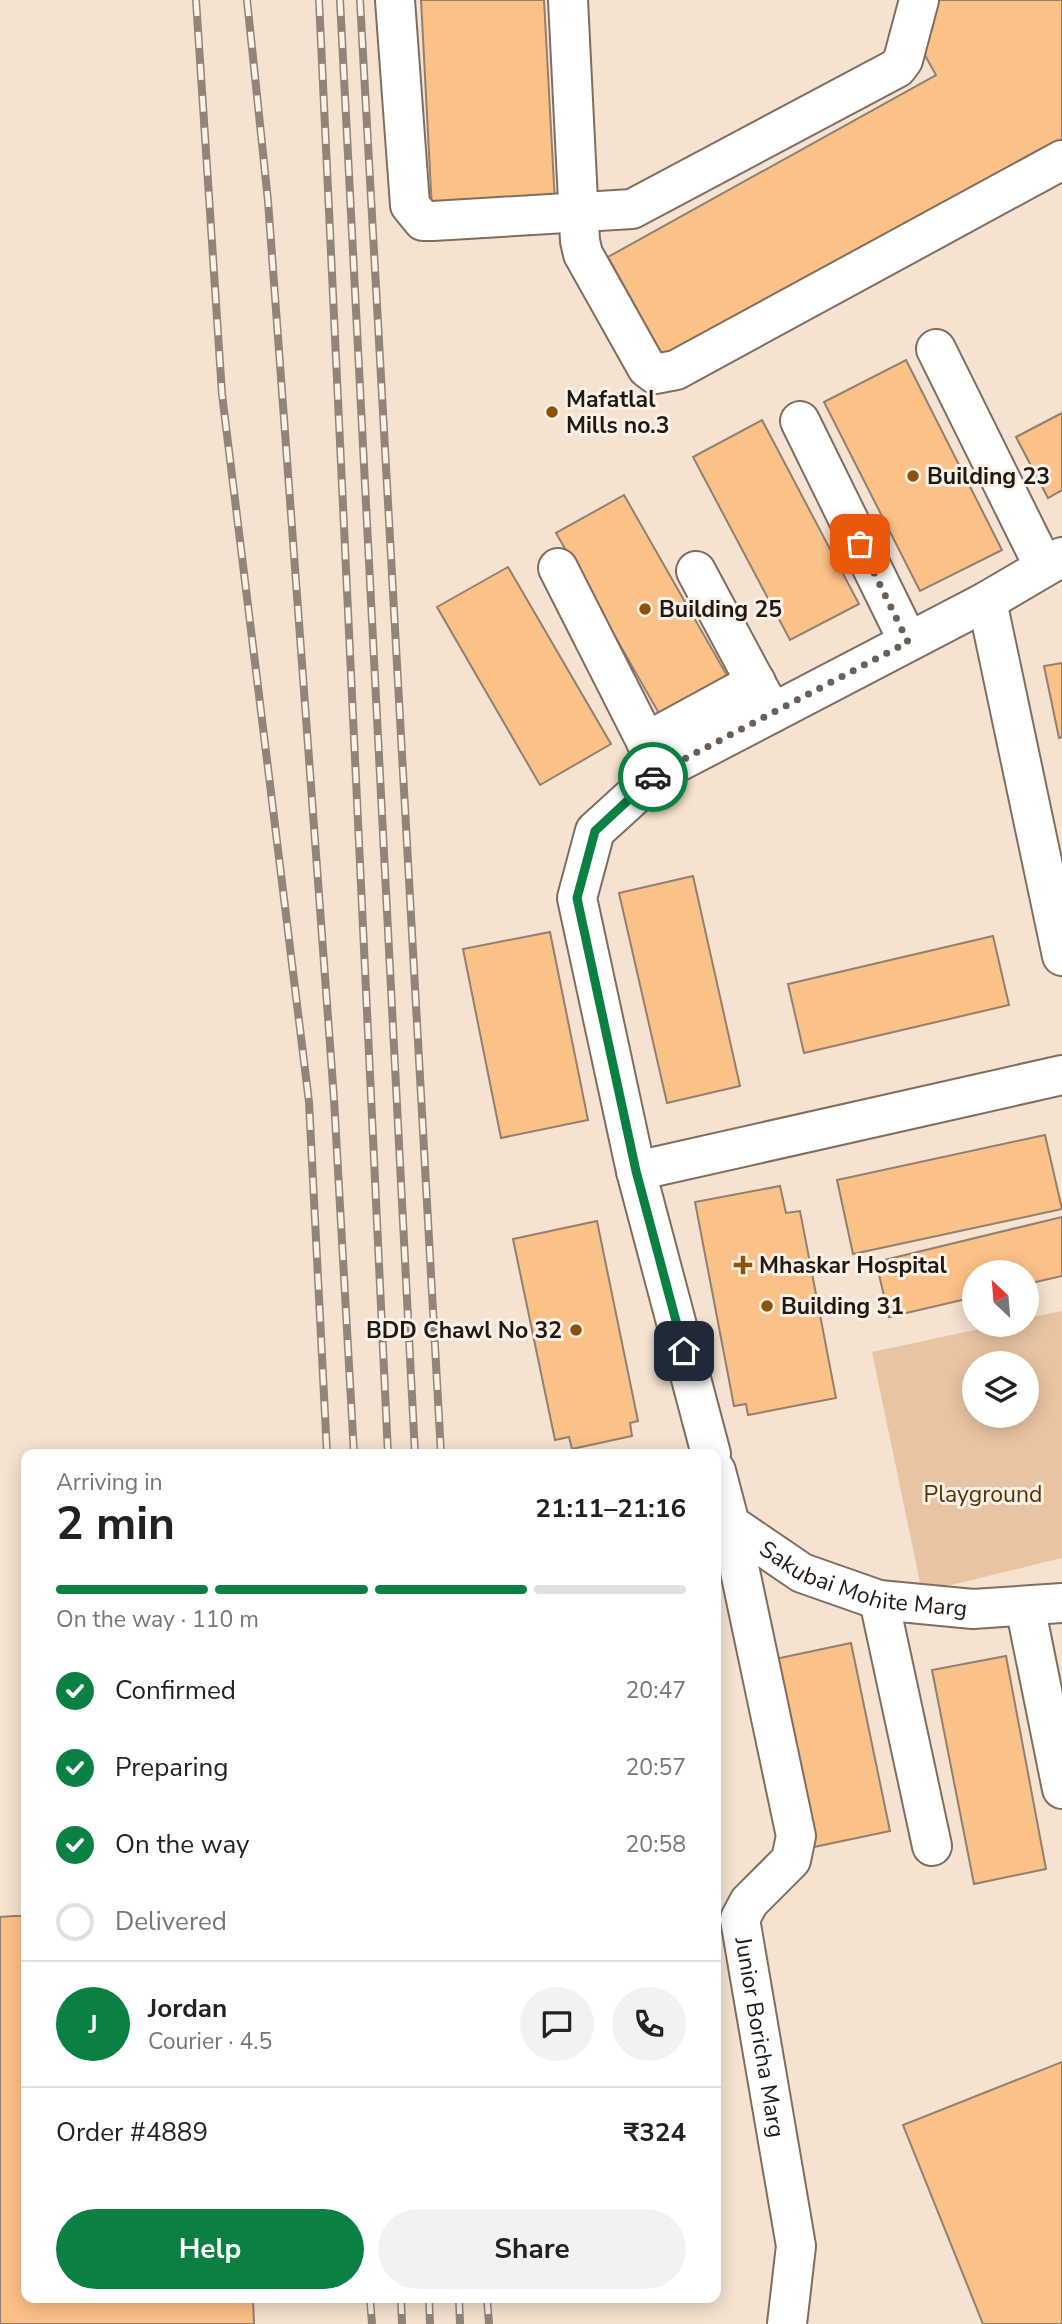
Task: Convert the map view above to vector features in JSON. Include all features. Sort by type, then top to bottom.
[{"type":"street","points":[[395,0],[410,205],[415,214],[423,220],[433,221],[632,209],[887,75],[903,60],[919,0]]},
{"type":"street","points":[[568,0],[578,214],[583,254],[647,368],[655,374],[666,374],[1062,160]]},
{"type":"street","points":[[710,1449],[636,1171],[577,898],[595,831],[654,757],[764,697],[908,642],[987,601],[1053,562],[936,349]]},
{"type":"street","points":[[800,421],[908,642]]},
{"type":"street","points":[[558,568],[654,757]]},
{"type":"street","points":[[696,570],[764,697]]},
{"type":"street","points":[[987,601],[1062,956]]},
{"type":"street","points":[[636,1171],[1062,1075]]},
{"type":"street","points":[[721,1490],[730,1524]]},
{"type":"street","name":"Sakubai Mohite Marg","points":[[730,1524],[802,1573],[879,1600],[973,1609],[1044,1605]]},
{"type":"street","name":"Junior Boricha Marg","points":[[730,1524],[796,1836],[791,1860],[749,1902],[740,1919],[796,2246],[787,2324]]},
{"type":"street","points":[[879,1600],[932,1846]]},
{"type":"street","points":[[1044,1605],[1062,1789]]},
{"type":"green space","name":"Playground","points":[[1062,1311],[1062,1558],[922,1592],[872,1352],[962,1333],[962,1337],[1040,1337],[1040,1315]]},
{"type":"building","points":[[421,0],[544,0],[555,203],[432,210]]},
{"type":"building","points":[[928,0],[1062,0],[1062,145],[665,360],[608,257],[936,75],[917,41]]},
{"type":"building","name":"Building 23","points":[[906,360],[1002,550],[920,591],[824,402]]},
{"type":"building","points":[[1062,413],[1062,490],[1048,498],[1016,437]]},
{"type":"building","points":[[762,420],[859,604],[790,640],[693,457]]},
{"type":"building","name":"Building 25","points":[[624,495],[733,686],[665,724],[556,533]]},
{"type":"building","points":[[508,567],[611,744],[540,785],[437,607]]},
{"type":"building","points":[[1062,663],[1062,737],[1059,738],[1044,666]]},
{"type":"building","points":[[693,876],[740,1086],[667,1103],[619,893]]},
{"type":"building","points":[[550,932],[588,1120],[501,1138],[463,949]]},
{"type":"building","points":[[993,936],[1009,1005],[804,1053],[788,984]]},
{"type":"building","points":[[1045,1135],[1062,1209],[853,1254],[837,1180]]},
{"type":"building","name":"Building 31","points":[[780,1186],[786,1213],[800,1211],[836,1398],[748,1415],[746,1404],[734,1406],[695,1202]]},
{"type":"building","points":[[1062,1217],[1062,1276],[1040,1281],[1040,1260],[962,1260],[962,1300],[889,1317],[876,1262]]},
{"type":"building","name":"BDD Chawl No 32","points":[[597,1221],[638,1421],[630,1423],[632,1436],[572,1449],[569,1437],[555,1440],[513,1239]]},
{"type":"building","points":[[851,1643],[890,1831],[814,1847],[775,1659]]},
{"type":"building","points":[[1006,1656],[1046,1869],[974,1884],[932,1670]]},
{"type":"building","points":[[21,1916],[21,2303],[253,2303],[254,2324],[0,2324],[0,1917]]},
{"type":"building","points":[[1062,2062],[1062,2324],[983,2324],[903,2125]]},
{"type":"railway","points":[[196,0],[222,394],[309,1102],[327,1449]]},
{"type":"railway","points":[[247,0],[268,201],[334,1099],[354,1449]]},
{"type":"railway","points":[[319,0],[388,1449]]},
{"type":"railway","points":[[340,0],[415,1449]]},
{"type":"railway","points":[[360,0],[441,1449]]},
{"type":"railway","points":[[370,2303],[372,2324]]},
{"type":"railway","points":[[401,2303],[402,2324]]},
{"type":"railway","points":[[429,2303],[430,2324]]},
{"type":"railway","points":[[459,2303],[460,2324]]},
{"type":"railway","points":[[487,2303],[489,2324]]},
{"type":"way so far","points":[[653,777],[908,642],[860,544]]},
{"type":"place","name":"Mafatlal Mills no.3","points":[[552,412]]},
{"type":"place","name":"Building 23","points":[[913,476]]},
{"type":"place","name":"Building 25","points":[[645,609]]},
{"type":"place","name":"Mhaskar Hospital","points":[[743,1265]]},
{"type":"place","name":"Building 31","points":[[767,1306]]},
{"type":"place","name":"BDD Chawl No 32","points":[[576,1330]]},
{"type":"route","points":[[653,777],[595,831],[577,898],[636,1171],[684,1351]]}]
